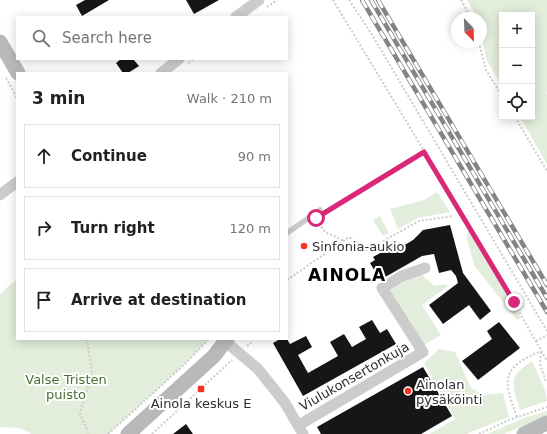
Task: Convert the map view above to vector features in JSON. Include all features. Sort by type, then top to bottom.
[{"type":"street","points":[[237,16],[259,0]]},
{"type":"street","points":[[0,42],[10,74]]},
{"type":"street","points":[[162,72],[178,60]]},
{"type":"street","points":[[0,195],[16,183]]},
{"type":"street","name":"Viulukonsertonkuja","points":[[226,340],[243,350],[285,403],[301,430],[424,352],[382,288],[402,276],[425,268]]},
{"type":"street","points":[[128,434],[214,356],[226,340]]},
{"type":"street","points":[[524,434],[547,423]]},
{"type":"lane","points":[[288,232],[320,212]]},
{"type":"path","points":[[333,0],[434,168],[547,361]]},
{"type":"path","points":[[349,0],[371,33],[547,330]]},
{"type":"path","points":[[460,0],[467,12]]},
{"type":"path","points":[[480,48],[486,70],[499,91]]},
{"type":"path","points":[[10,74],[16,95]]},
{"type":"path","points":[[517,120],[547,170]]},
{"type":"path","points":[[320,212],[341,204],[424,152]]},
{"type":"path","points":[[288,279],[349,237],[367,250],[419,221],[453,216]]},
{"type":"path","points":[[316,218],[325,232],[344,241]]},
{"type":"path","points":[[536,341],[547,335]]},
{"type":"path","points":[[87,340],[92,373],[80,414],[89,434]]},
{"type":"path","points":[[108,434],[184,365],[208,340]]},
{"type":"path","points":[[152,434],[250,344],[252,340]]},
{"type":"path","points":[[541,351],[540,364],[546,382]]},
{"type":"path","points":[[517,417],[508,388],[508,376],[512,368],[541,351]]},
{"type":"path","points":[[479,434],[517,417],[547,407]]},
{"type":"green space","points":[[467,0],[547,0],[547,93],[544,89],[547,95],[547,164],[522,120],[535,120],[535,12],[499,12],[499,81],[487,61],[484,48],[487,48],[487,12],[474,12]]},
{"type":"green space","points":[[437,192],[450,212],[418,218],[398,229],[390,209],[424,200]]},
{"type":"green space","points":[[380,216],[389,233],[383,236],[373,220]]},
{"type":"green space","points":[[469,229],[521,318],[517,320],[474,265],[467,238]]},
{"type":"green space","points":[[421,274],[434,286],[446,284],[448,286],[422,305],[441,335],[424,345],[387,289],[404,280]]},
{"type":"green space","name":"Valse Tristen puisto","points":[[16,280],[16,340],[208,340],[184,365],[108,434],[32,434],[20,428],[0,427],[0,294]]},
{"type":"green space","points":[[439,349],[455,352],[471,388],[484,395],[503,393],[509,417],[466,434],[429,434],[455,419],[424,363]]},
{"type":"green space","points":[[532,361],[544,387],[547,401],[520,410],[514,390],[514,379],[519,371]]},
{"type":"green space","points":[[547,411],[547,416],[504,434],[487,434],[524,418]]},
{"type":"building","points":[[85,0],[109,0],[82,16],[76,5]]},
{"type":"building","points":[[186,0],[219,0],[194,14]]},
{"type":"building","points":[[120,60],[134,60],[139,66],[130,72],[122,72],[116,63]]},
{"type":"building","points":[[450,225],[463,273],[491,311],[480,320],[469,305],[443,324],[429,305],[458,283],[456,276],[451,270],[439,273],[434,254],[422,256],[380,280],[370,263],[375,260],[373,257],[400,242],[403,246],[413,240],[423,230]]},
{"type":"building","points":[[372,320],[380,333],[387,329],[396,344],[303,396],[273,343],[278,340],[288,340],[290,344],[306,336],[312,347],[298,355],[308,373],[338,356],[330,342],[344,334],[352,347],[366,339],[359,327]]},
{"type":"building","points":[[499,322],[520,348],[478,380],[462,361],[492,339],[487,331]]},
{"type":"building","name":"Ainolan pysäköinti","points":[[423,367],[452,416],[421,434],[321,434],[317,427]]},
{"type":"building","points":[[186,424],[193,434],[173,434]]},
{"type":"railway","points":[[362,0],[547,312]]},
{"type":"railway","points":[[371,0],[547,298]]},
{"type":"railway","points":[[378,0],[547,285]]},
{"type":"place","name":"Sinfonia-aukio","points":[[304,246]]},
{"type":"place","name":"Ainola keskus E","points":[[201,389]]},
{"type":"place","name":"Ainolan pysäköinti","points":[[408,391]]},
{"type":"district","name":"AINOLA","points":[[347,275]]},
{"type":"route","points":[[316,218],[424,152],[514,302]]}]
